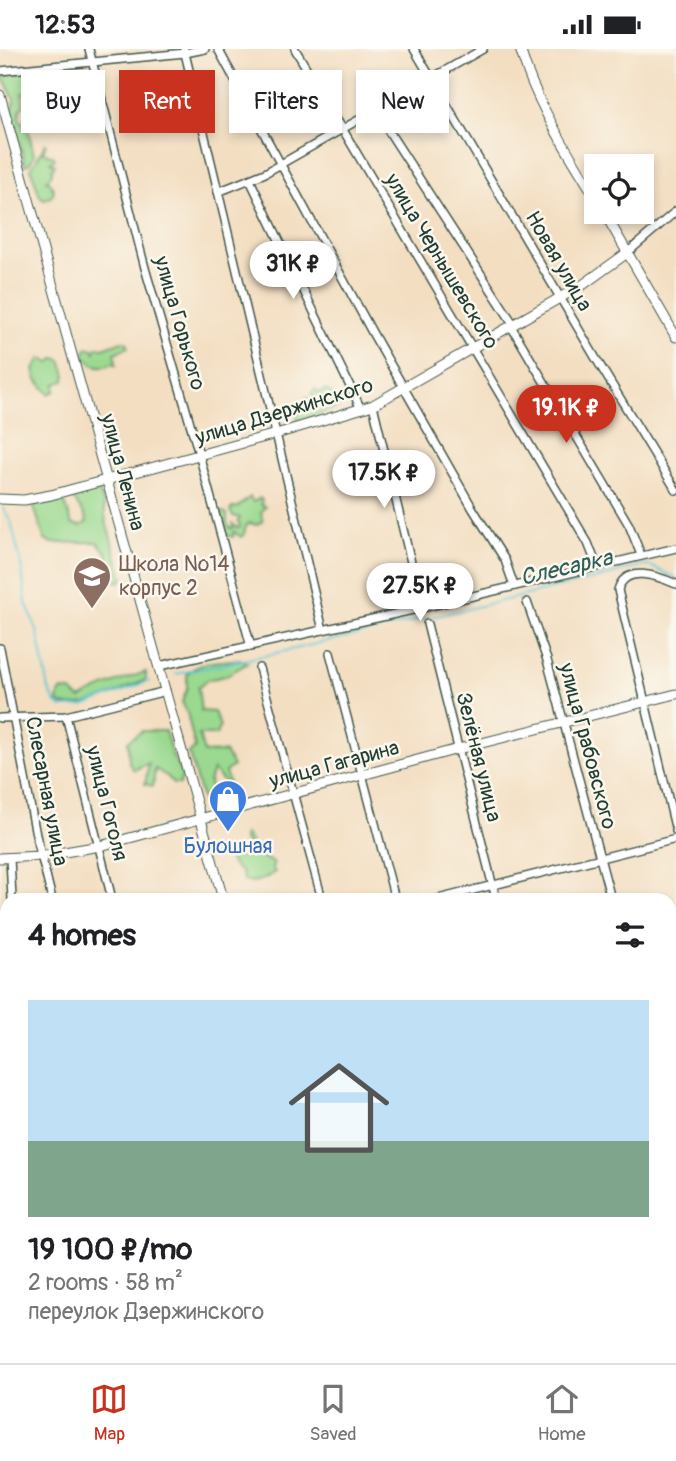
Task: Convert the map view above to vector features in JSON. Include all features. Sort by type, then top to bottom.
[{"type":"main road","points":[[520,49],[541,106],[584,178]]},
{"type":"main road","name":"улица Ленина","points":[[0,95],[221,893]]},
{"type":"main road","points":[[611,224],[676,337]]},
{"type":"main road","name":"улица Дзержинского","points":[[0,499],[29,500],[107,481],[373,405],[597,276],[627,253]]},
{"type":"main road","name":"улица Гагарина","points":[[5,858],[41,856],[100,846],[362,774],[676,694]]},
{"type":"street","name":"улица Горького","points":[[89,49],[145,268],[251,647]]},
{"type":"street","points":[[0,71],[205,49]]},
{"type":"street","points":[[218,49],[404,388],[505,560],[514,586]]},
{"type":"street","name":"улица Чернышевского","points":[[295,49],[307,70]]},
{"type":"street","name":"Новая улица","points":[[414,49],[426,70]]},
{"type":"street","points":[[445,70],[482,49]]},
{"type":"street","points":[[184,51],[323,630]]},
{"type":"street","name":"Новая улица","points":[[449,109],[676,490]]},
{"type":"street","points":[[342,129],[356,121]]},
{"type":"street","name":"улица Чернышевского","points":[[342,129],[588,543],[597,566]]},
{"type":"street","points":[[218,192],[250,180],[335,133]]},
{"type":"street","points":[[390,133],[512,325],[629,524],[641,555]]},
{"type":"street","points":[[250,180],[362,409]]},
{"type":"street","points":[[627,253],[676,211]]},
{"type":"street","points":[[373,405],[422,608]]},
{"type":"street","points":[[159,666],[676,548]]},
{"type":"street","points":[[676,584],[651,574],[640,574],[620,584],[618,594],[676,831]]},
{"type":"street","name":"улица Грабовского","points":[[527,602],[541,637],[609,893]]},
{"type":"street","name":"Зелёная улица","points":[[427,624],[494,893]]},
{"type":"street","name":"Слесарная улица","points":[[0,648],[50,893]]},
{"type":"street","points":[[330,653],[393,893]]},
{"type":"street","points":[[259,668],[320,893]]},
{"type":"street","points":[[0,718],[66,716],[166,691]]},
{"type":"street","name":"улица Гоголя","points":[[66,716],[111,893]]},
{"type":"street","points":[[471,893],[492,885],[676,839]]},
{"type":"street","points":[[5,858],[11,893]]},
{"type":"green space","points":[[21,72],[21,133],[29,133],[34,156],[29,164],[25,165],[13,114],[14,99],[4,79],[5,74]]},
{"type":"green space","points":[[46,143],[43,152],[53,156],[55,159],[50,162],[55,165],[46,181],[49,181],[54,191],[51,197],[43,199],[31,169]]},
{"type":"green space","points":[[122,341],[127,342],[128,347],[115,353],[116,365],[113,363],[97,366],[84,356],[87,348],[92,348],[95,352],[97,347],[103,348]]},
{"type":"green space","points":[[41,358],[50,363],[55,358],[61,360],[66,375],[64,381],[55,384],[55,391],[49,394],[37,380],[34,370]]},
{"type":"green space","points":[[315,389],[319,393],[326,390],[334,396],[338,408],[297,421],[298,407],[307,397],[316,400],[312,393]]},
{"type":"green space","points":[[98,490],[123,578],[120,582],[112,580],[107,553],[97,542],[51,543],[45,540],[33,504],[63,498],[72,524],[80,526],[87,522],[71,495]]},
{"type":"green space","points":[[250,497],[253,502],[260,498],[262,500],[261,504],[265,507],[261,512],[263,521],[256,525],[246,525],[241,537],[234,532],[233,537],[224,534],[221,523],[223,520],[219,515],[223,512],[227,514],[230,528],[233,528],[233,524],[237,528],[240,527],[240,518],[233,516],[230,511]]},
{"type":"green space","points":[[239,659],[248,663],[225,676],[207,680],[198,688],[201,711],[214,712],[220,726],[216,735],[199,735],[204,753],[225,752],[233,766],[225,772],[229,784],[213,770],[209,782],[213,801],[225,807],[212,810],[209,803],[203,803],[189,754],[195,748],[182,702],[187,689],[187,674],[205,664]]},
{"type":"green space","points":[[146,672],[146,679],[143,681],[101,699],[78,705],[58,703],[62,690],[70,691],[81,699],[102,688]]},
{"type":"green space","points":[[142,731],[165,731],[172,755],[182,775],[180,784],[173,784],[168,777],[155,769],[153,786],[145,784],[149,763],[134,770],[129,763],[128,741]]},
{"type":"green space","points":[[245,834],[260,856],[274,863],[272,868],[275,872],[261,880],[244,881],[241,871],[232,865],[227,855],[239,852],[246,845],[243,837]]},
{"type":"waterway","name":"Слесарка","points":[[3,508],[11,521],[22,569],[26,603],[37,630],[49,690],[56,703],[62,707],[83,706],[149,681]]},
{"type":"waterway","name":"Слесарка","points":[[176,674],[480,606],[639,566],[650,566],[676,578]]},
{"type":"place","name":"Школа №14 корпус 2","points":[[92,610]]},
{"type":"place","name":"Булошная","points":[[228,833]]}]
